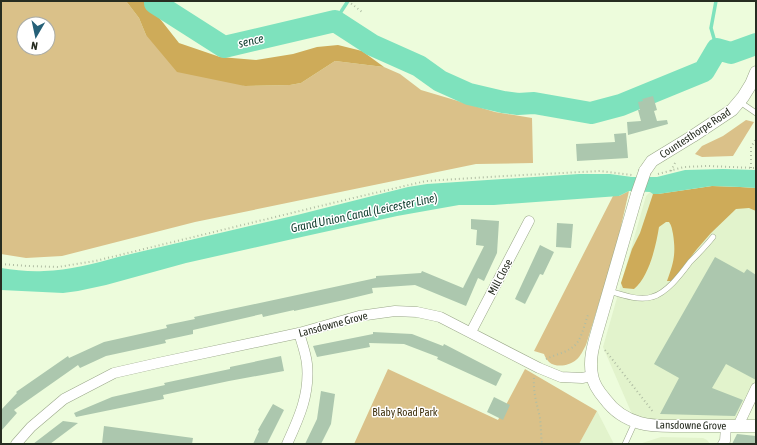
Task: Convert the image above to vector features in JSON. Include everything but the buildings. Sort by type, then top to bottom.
[{"type":"street","name":"Countesthorpe Road","points":[[592,376],[592,355],[596,332],[637,194],[645,173],[652,161],[732,110],[751,84],[756,72]]},
{"type":"street","name":"Mill Close","points":[[471,332],[529,221]]},
{"type":"street","name":"Lansdowne Grove","points":[[16,444],[31,427],[64,399],[114,373],[165,361],[299,334],[359,316],[395,311],[418,312],[440,317],[539,368],[561,377],[582,378],[592,376],[600,394],[609,404],[622,415],[639,423],[657,426],[756,426]]},
{"type":"street","points":[[287,444],[299,418],[307,390],[307,363],[299,334]]},
{"type":"street","points":[[723,444],[732,426],[756,388]]},
{"type":"lane","points":[[739,102],[756,113]]},
{"type":"lane","points":[[608,291],[643,299],[659,294],[672,283],[713,237]]},
{"type":"lane","points":[[625,444],[635,421]]},
{"type":"path","points":[[348,1],[362,12]]},
{"type":"path","points":[[751,168],[751,147],[756,139]]},
{"type":"path","points":[[1,264],[58,267],[95,262],[426,181],[600,171],[632,174],[659,174],[684,167],[708,166],[756,168]]},
{"type":"path","points":[[603,347],[664,426]]},
{"type":"path","points":[[539,368],[534,378],[533,388],[540,419],[542,444]]},
{"type":"shaded area","points":[[126,1],[146,1],[179,43],[220,57],[256,60],[293,54],[317,47],[338,45],[362,51],[384,67],[335,61],[301,83],[290,85],[245,86],[177,72],[146,35],[139,18]]},
{"type":"shaded area","points":[[712,186],[756,188],[756,211],[749,208],[736,209],[711,233],[672,281],[667,281],[674,258],[674,241],[671,225],[669,222],[666,222],[659,227],[654,252],[644,277],[634,289],[623,288],[621,283],[653,194]]},
{"type":"shaded area","points":[[756,188],[756,394],[738,426],[635,421],[603,347],[646,196],[650,192]]},
{"type":"shaded area","points":[[597,411],[614,444],[579,444]]},
{"type":"shaded area","points":[[661,437],[703,438],[710,444],[639,444]]},
{"type":"green space","points":[[1,1],[126,1],[139,18],[146,35],[245,86],[290,85],[301,83],[335,61],[384,67],[400,74],[421,90],[495,112],[532,118],[533,163],[476,164],[195,222],[62,256],[26,258],[1,254]]},
{"type":"green space","points":[[746,120],[754,122],[733,156],[702,157],[695,154],[702,146],[723,136]]},
{"type":"green space","points":[[629,191],[616,248],[586,345],[579,357],[573,362],[562,366],[552,364],[544,354],[534,351],[613,196],[619,196]]},
{"type":"green space","name":"Blaby Road Park","points":[[388,369],[498,420],[525,369],[597,411],[579,444],[354,444]]},
{"type":"water","name":"Grand Union Canal (Leicester Line)","points":[[685,170],[756,170],[756,188],[712,186],[658,194],[629,191],[619,196],[494,205],[459,205],[397,216],[186,263],[106,285],[78,291],[63,293],[1,290],[1,268],[22,271],[39,271],[81,266],[408,187],[427,184],[579,174],[657,177]]},
{"type":"waterway","points":[[155,1],[155,3],[224,47],[335,21],[372,45],[419,66],[440,81],[469,94],[503,102],[518,104],[534,103],[591,113],[621,105],[704,71],[717,49],[731,53],[756,44]]},
{"type":"waterway","name":"sence","points":[[335,21],[348,1]]},
{"type":"waterway","name":"sence","points":[[716,1],[711,28],[717,49]]}]
